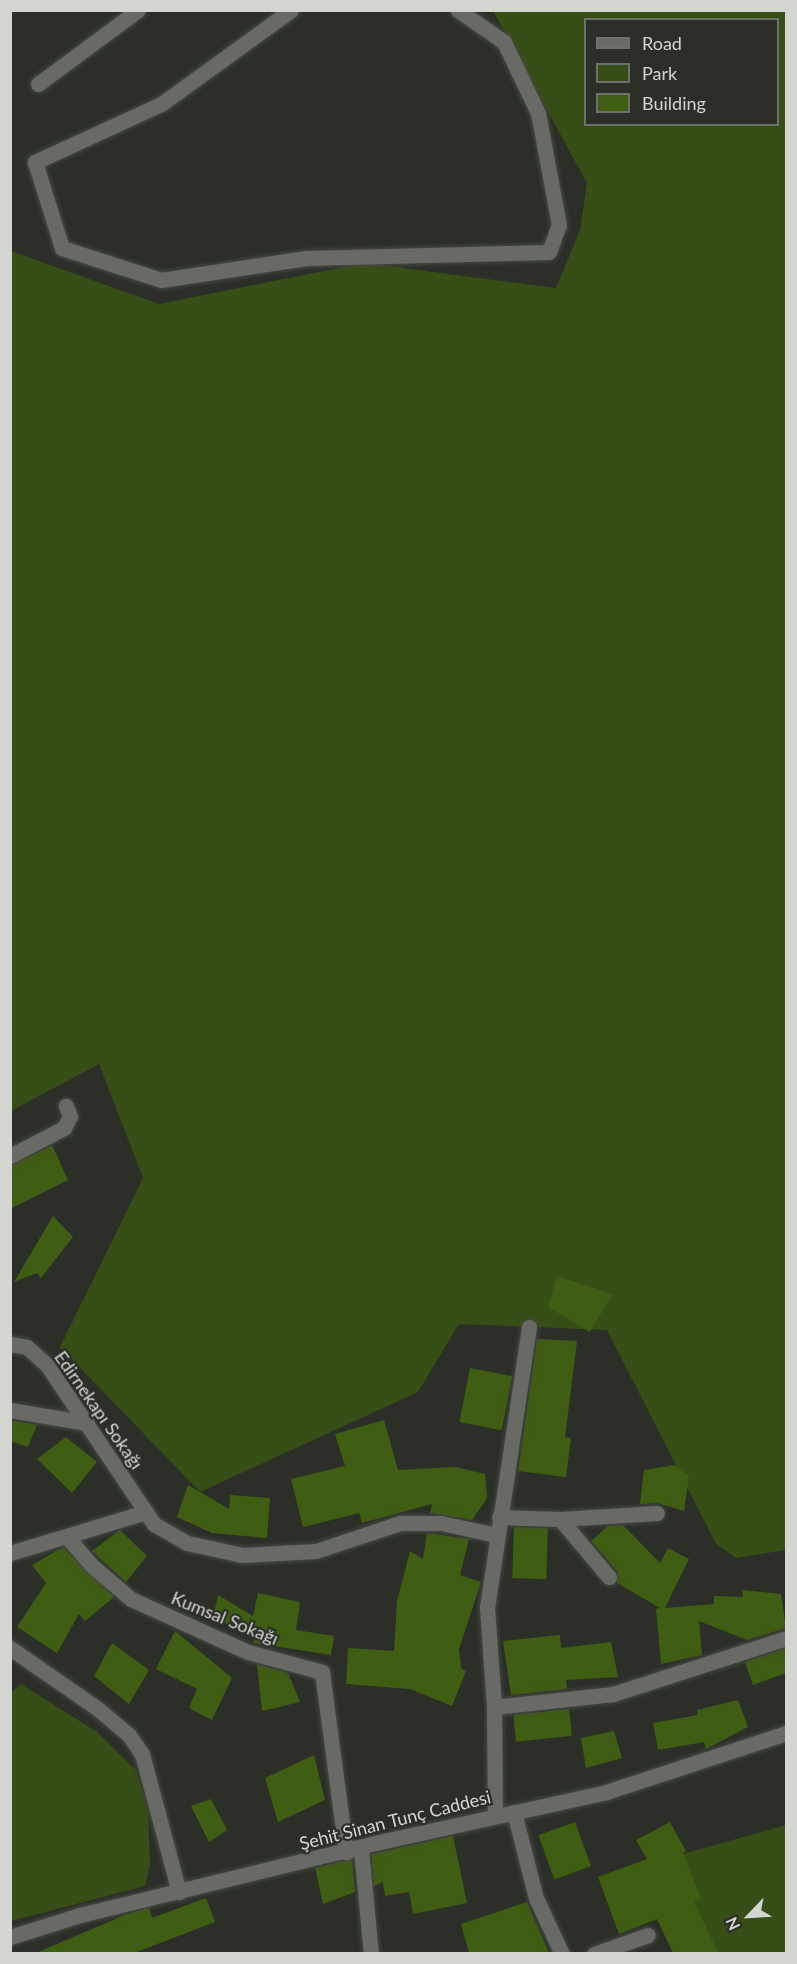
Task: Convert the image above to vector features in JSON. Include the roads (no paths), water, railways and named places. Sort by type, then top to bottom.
[{"type":"street","points":[[38,84],[138,10]]},
{"type":"street","points":[[291,10],[161,104],[35,162],[62,248],[161,280],[306,258],[549,252],[559,225],[538,113],[504,42],[458,10]]},
{"type":"street","points":[[10,1156],[64,1128],[70,1116],[66,1106]]},
{"type":"street","points":[[495,1816],[494,1707],[487,1607],[529,1326]]},
{"type":"street","name":"Edirnekapı Sokağı","points":[[10,1344],[27,1347],[47,1365],[154,1524],[187,1543],[242,1555],[316,1551],[400,1523],[441,1523],[496,1535]]},
{"type":"street","points":[[10,1410],[87,1424]]},
{"type":"street","points":[[10,1553],[146,1512]]},
{"type":"street","points":[[499,1517],[560,1519],[657,1513]]},
{"type":"street","points":[[560,1519],[609,1577]]},
{"type":"street","name":"Kumsal Sokağı","points":[[67,1537],[131,1599],[248,1652],[322,1672],[353,1850]]},
{"type":"street","points":[[494,1707],[613,1694],[786,1638]]},
{"type":"street","points":[[10,1648],[98,1709],[136,1744],[179,1892]]},
{"type":"street","name":"Şehit Sinan Tunç Caddesi","points":[[10,1937],[179,1892],[495,1816],[606,1792],[786,1733]]},
{"type":"street","points":[[514,1812],[537,1898],[562,1953]]},
{"type":"street","points":[[353,1850],[371,1953]]},
{"type":"street","points":[[594,1953],[648,1935]]}]
